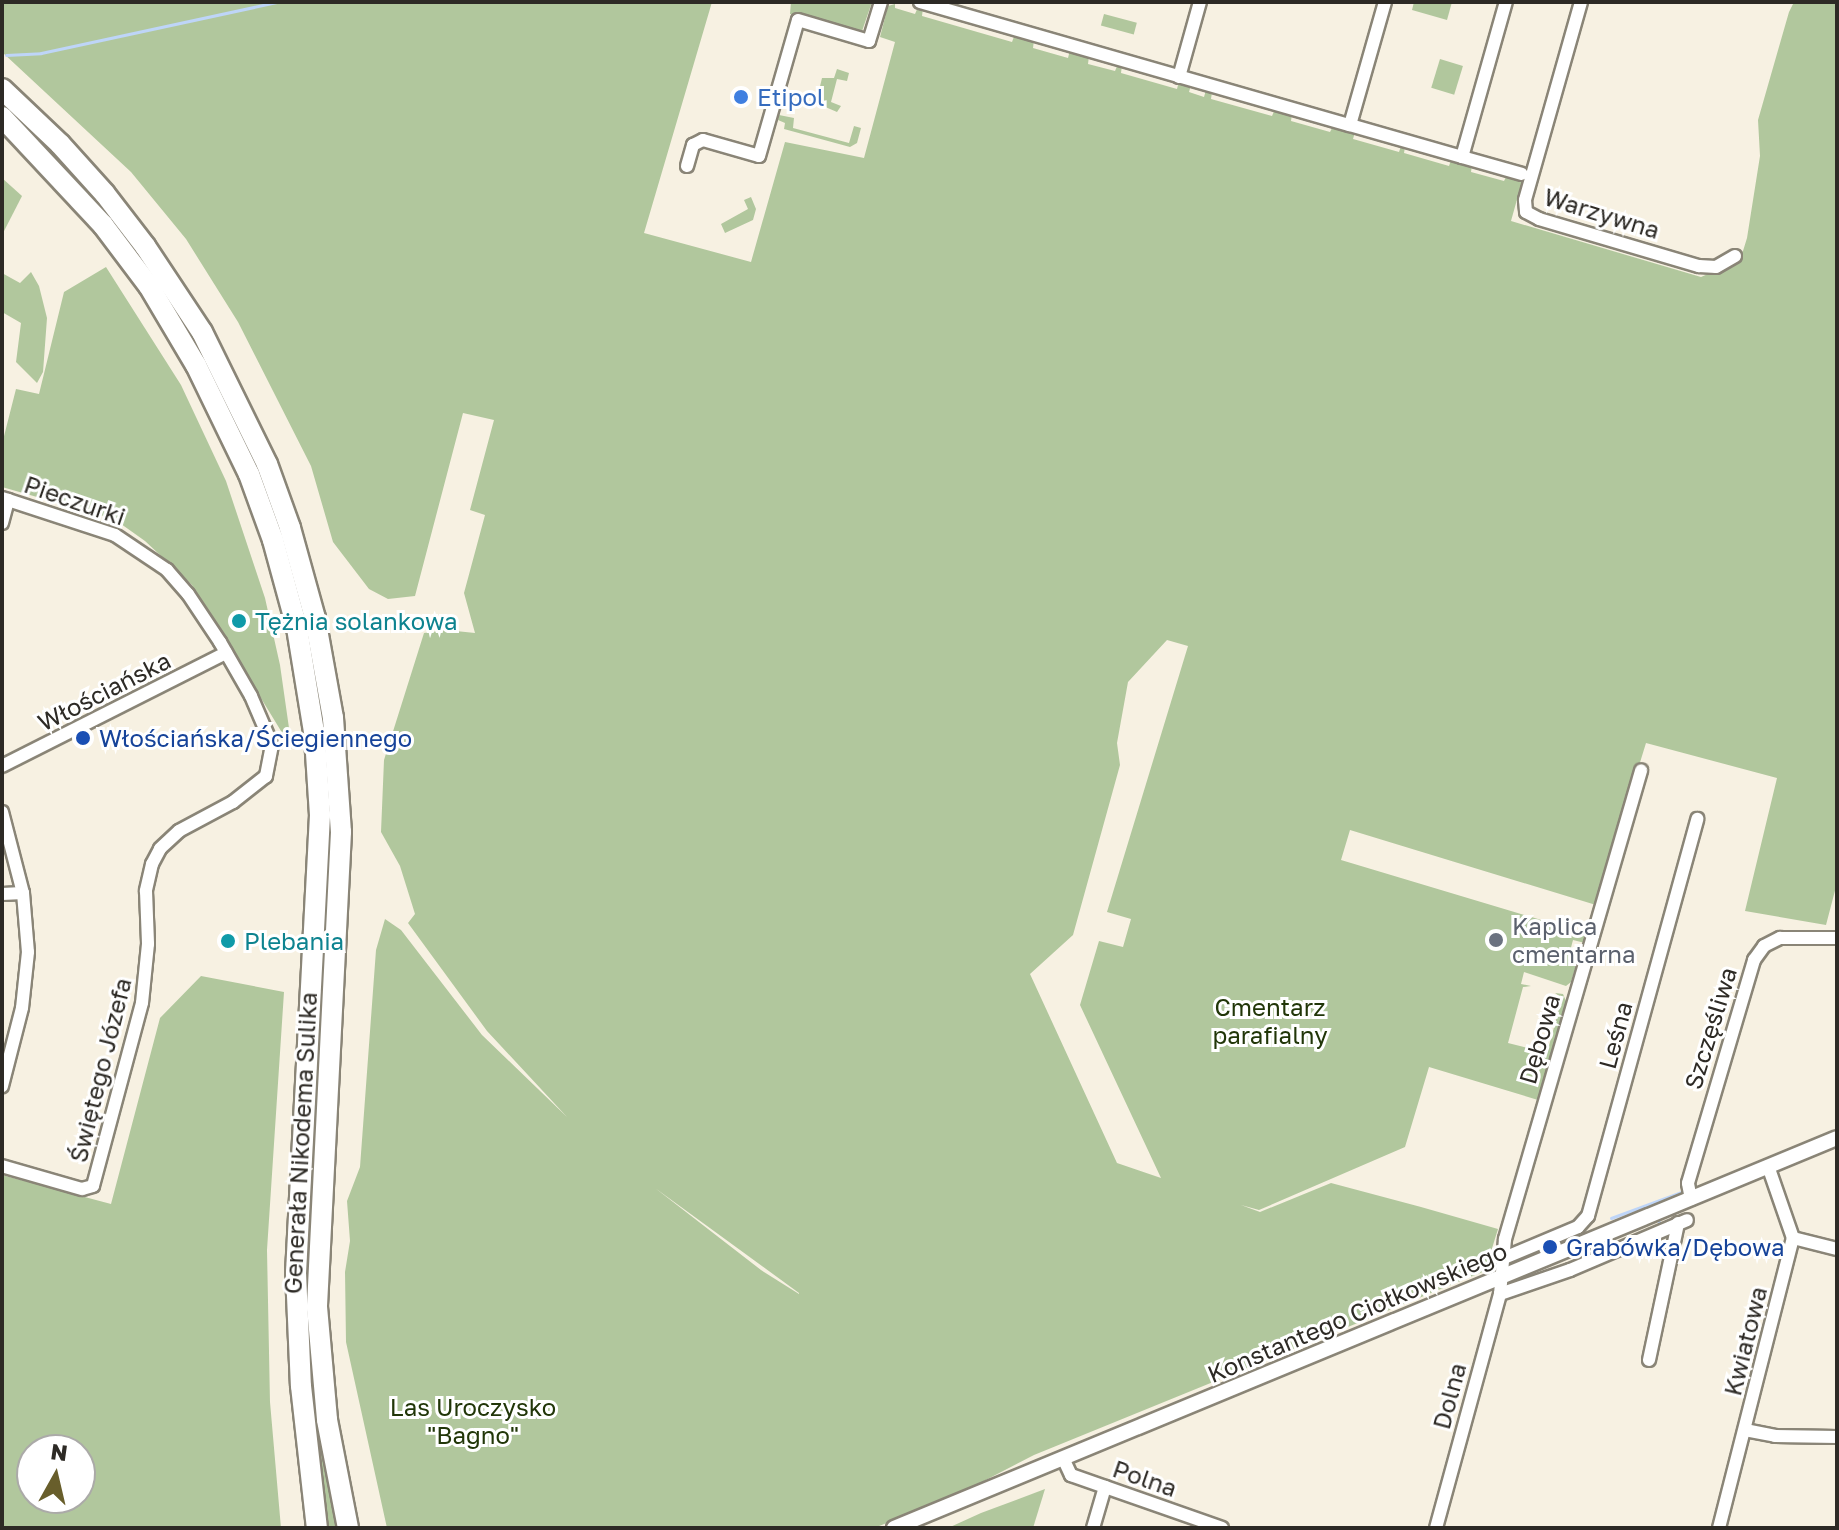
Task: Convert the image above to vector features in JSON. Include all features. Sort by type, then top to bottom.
[{"type":"highway","name":"Generała Nikodema Sulika","points":[[2,89],[60,144],[105,194],[246,415],[290,528],[326,672],[341,796],[340,890],[317,1296],[327,1420],[348,1528]]},
{"type":"highway","name":"Generała Nikodema Sulika","points":[[2,117],[174,306],[226,422],[273,540],[306,673],[319,776],[319,879],[296,1273],[301,1386],[317,1528]]},
{"type":"highway","points":[[319,776],[329,801],[336,804],[341,796]]},
{"type":"street","points":[[687,166],[693,145],[703,140],[759,156],[798,20],[869,41],[881,2]]},
{"type":"street","points":[[920,2],[1522,174]]},
{"type":"street","points":[[1179,77],[1200,2]]},
{"type":"street","points":[[1350,125],[1385,2]]},
{"type":"street","points":[[1462,157],[1506,2]]},
{"type":"street","name":"Warzywna","points":[[1581,2],[1525,200],[1526,212],[1539,219],[1699,266],[1716,267],[1735,256]]},
{"type":"street","points":[[2,523],[5,499]]},
{"type":"street","name":"Pieczurki","points":[[5,499],[84,522],[152,558],[188,594],[226,653]]},
{"type":"street","name":"Włościańska","points":[[2,766],[226,653]]},
{"type":"street","name":"Świętego Józefa","points":[[2,1166],[82,1189],[93,1186],[97,1178],[142,1003],[148,944],[146,891],[152,864],[168,840],[251,790],[269,770],[270,732],[226,653]]},
{"type":"street","name":"Dębowa","points":[[1503,1275],[1518,1194],[1641,770]]},
{"type":"street","points":[[2,812],[23,893],[27,963],[8,1036],[2,1086]]},
{"type":"street","name":"Leśna","points":[[1504,1258],[1578,1227],[1588,1216],[1697,819]]},
{"type":"street","points":[[2,894],[23,893]]},
{"type":"street","name":"Szczęśliwa","points":[[1691,1199],[1688,1183],[1754,960],[1764,946],[1780,938],[1837,938]]},
{"type":"street","name":"Konstantego Ciołkowskiego","points":[[894,1528],[1837,1138]]},
{"type":"street","points":[[1768,1166],[1793,1238],[1837,1249]]},
{"type":"street","points":[[1500,1294],[1570,1270],[1682,1222],[1649,1360]]},
{"type":"street","name":"Kwiatowa","points":[[1719,1528],[1793,1238]]},
{"type":"street","name":"Dolna","points":[[1436,1528],[1503,1275]]},
{"type":"street","points":[[1745,1430],[1775,1436],[1837,1437]]},
{"type":"street","name":"Polna","points":[[1063,1458],[1071,1475],[1220,1528]]},
{"type":"street","points":[[1093,1528],[1105,1487]]},
{"type":"green space","points":[[2,2],[712,2],[644,233],[751,262],[785,142],[864,158],[895,42],[880,37],[888,6],[895,4],[895,8],[915,14],[918,7],[923,8],[922,16],[1012,42],[1015,34],[1034,40],[1033,48],[1068,58],[1070,50],[1089,56],[1088,64],[1115,71],[1118,64],[1122,65],[1121,73],[1177,89],[1179,81],[1191,85],[1189,92],[1204,97],[1206,90],[1212,92],[1211,99],[1272,116],[1275,109],[1292,114],[1291,121],[1330,132],[1333,126],[1355,132],[1353,139],[1399,152],[1401,146],[1405,147],[1404,153],[1449,166],[1451,160],[1472,165],[1471,172],[1504,181],[1507,175],[1523,178],[1511,221],[1701,277],[1731,264],[1743,251],[1760,156],[1758,120],[1789,12],[1794,2],[1837,2],[1837,883],[1826,925],[1745,911],[1777,778],[1646,743],[1596,905],[1350,830],[1341,860],[1538,919],[1587,936],[1585,943],[1573,940],[1568,959],[1577,962],[1571,982],[1566,986],[1524,972],[1521,984],[1531,986],[1523,987],[1508,1043],[1547,1053],[1562,998],[1555,993],[1563,994],[1566,1001],[1538,1100],[1429,1067],[1405,1147],[1259,1210],[1241,1205],[1260,1212],[1331,1183],[1421,1207],[1498,1229],[1485,1271],[1034,1455],[953,1497],[874,1528],[387,1528],[346,1342],[345,1272],[350,1241],[347,1201],[360,1167],[376,950],[385,919],[401,930],[482,1035],[567,1117],[487,1031],[408,923],[415,914],[400,866],[381,832],[384,760],[424,633],[446,630],[475,633],[464,593],[485,515],[470,510],[494,420],[463,413],[415,596],[388,599],[369,589],[333,542],[311,466],[238,322],[186,239],[131,172],[2,52]],"holes":[[[1167,640],[1188,646],[1107,912],[1131,919],[1123,947],[1099,941],[1080,1005],[1161,1178],[1117,1163],[1030,974],[1073,935],[1120,765],[1117,743],[1128,682]],[[655,1188],[799,1293],[799,1294],[761,1270]]]},
{"type":"green space","points":[[791,2],[872,2],[861,34],[790,14]]},
{"type":"green space","points":[[1414,2],[1452,2],[1447,20],[1412,10]]},
{"type":"green space","points":[[1104,14],[1137,23],[1134,34],[1101,26]]},
{"type":"green space","points":[[1440,59],[1463,66],[1454,95],[1431,88]]},
{"type":"green space","points":[[837,69],[849,73],[847,81],[837,79],[831,102],[841,106],[837,112],[816,103],[822,78],[834,78]]},
{"type":"green space","points":[[779,115],[794,118],[793,128],[849,143],[854,126],[861,128],[857,143],[850,147],[784,129],[785,123],[778,120]]},
{"type":"green space","points":[[2,178],[22,196],[2,235]]},
{"type":"green space","points":[[751,197],[756,209],[753,220],[725,233],[721,224],[748,209],[744,200]]},
{"type":"green space","points":[[106,267],[181,385],[226,481],[265,598],[280,665],[292,749],[192,585],[145,541],[114,519],[2,487],[2,444],[16,389],[39,394],[64,292]]},
{"type":"green space","points":[[31,272],[39,286],[47,318],[43,372],[37,383],[16,362],[21,323],[2,312],[2,273],[20,283]]},
{"type":"green space","points":[[326,812],[334,813],[310,1306],[319,1422],[338,1528],[327,1528],[314,1443],[304,1305]]},
{"type":"green space","points":[[201,976],[284,992],[267,1250],[270,1402],[281,1528],[2,1528],[2,1175],[111,1204],[160,1018]]},
{"type":"green space","points":[[1045,1489],[1033,1528],[948,1528],[981,1513]]},
{"type":"waterway","points":[[6,55],[41,53],[277,2]]},
{"type":"waterway","points":[[1611,1218],[1684,1191]]},
{"type":"waterway","points":[[1658,1220],[1660,1224]]},
{"type":"place","name":"Etipol","points":[[741,97]]},
{"type":"place","name":"Tężnia solankowa","points":[[239,621]]},
{"type":"place","name":"Włościańska/Ściegiennego","points":[[83,738]]},
{"type":"place","name":"Kaplica cmentarna","points":[[1496,940]]},
{"type":"place","name":"Plebania","points":[[228,941]]},
{"type":"place","name":"Grabówka/Dębowa","points":[[1550,1247]]},
{"type":"park label","name":"Cmentarz parafialny","points":[[1270,1021]]},
{"type":"park label","name":"Las Uroczysko \"Bagno\"","points":[[473,1421]]}]
